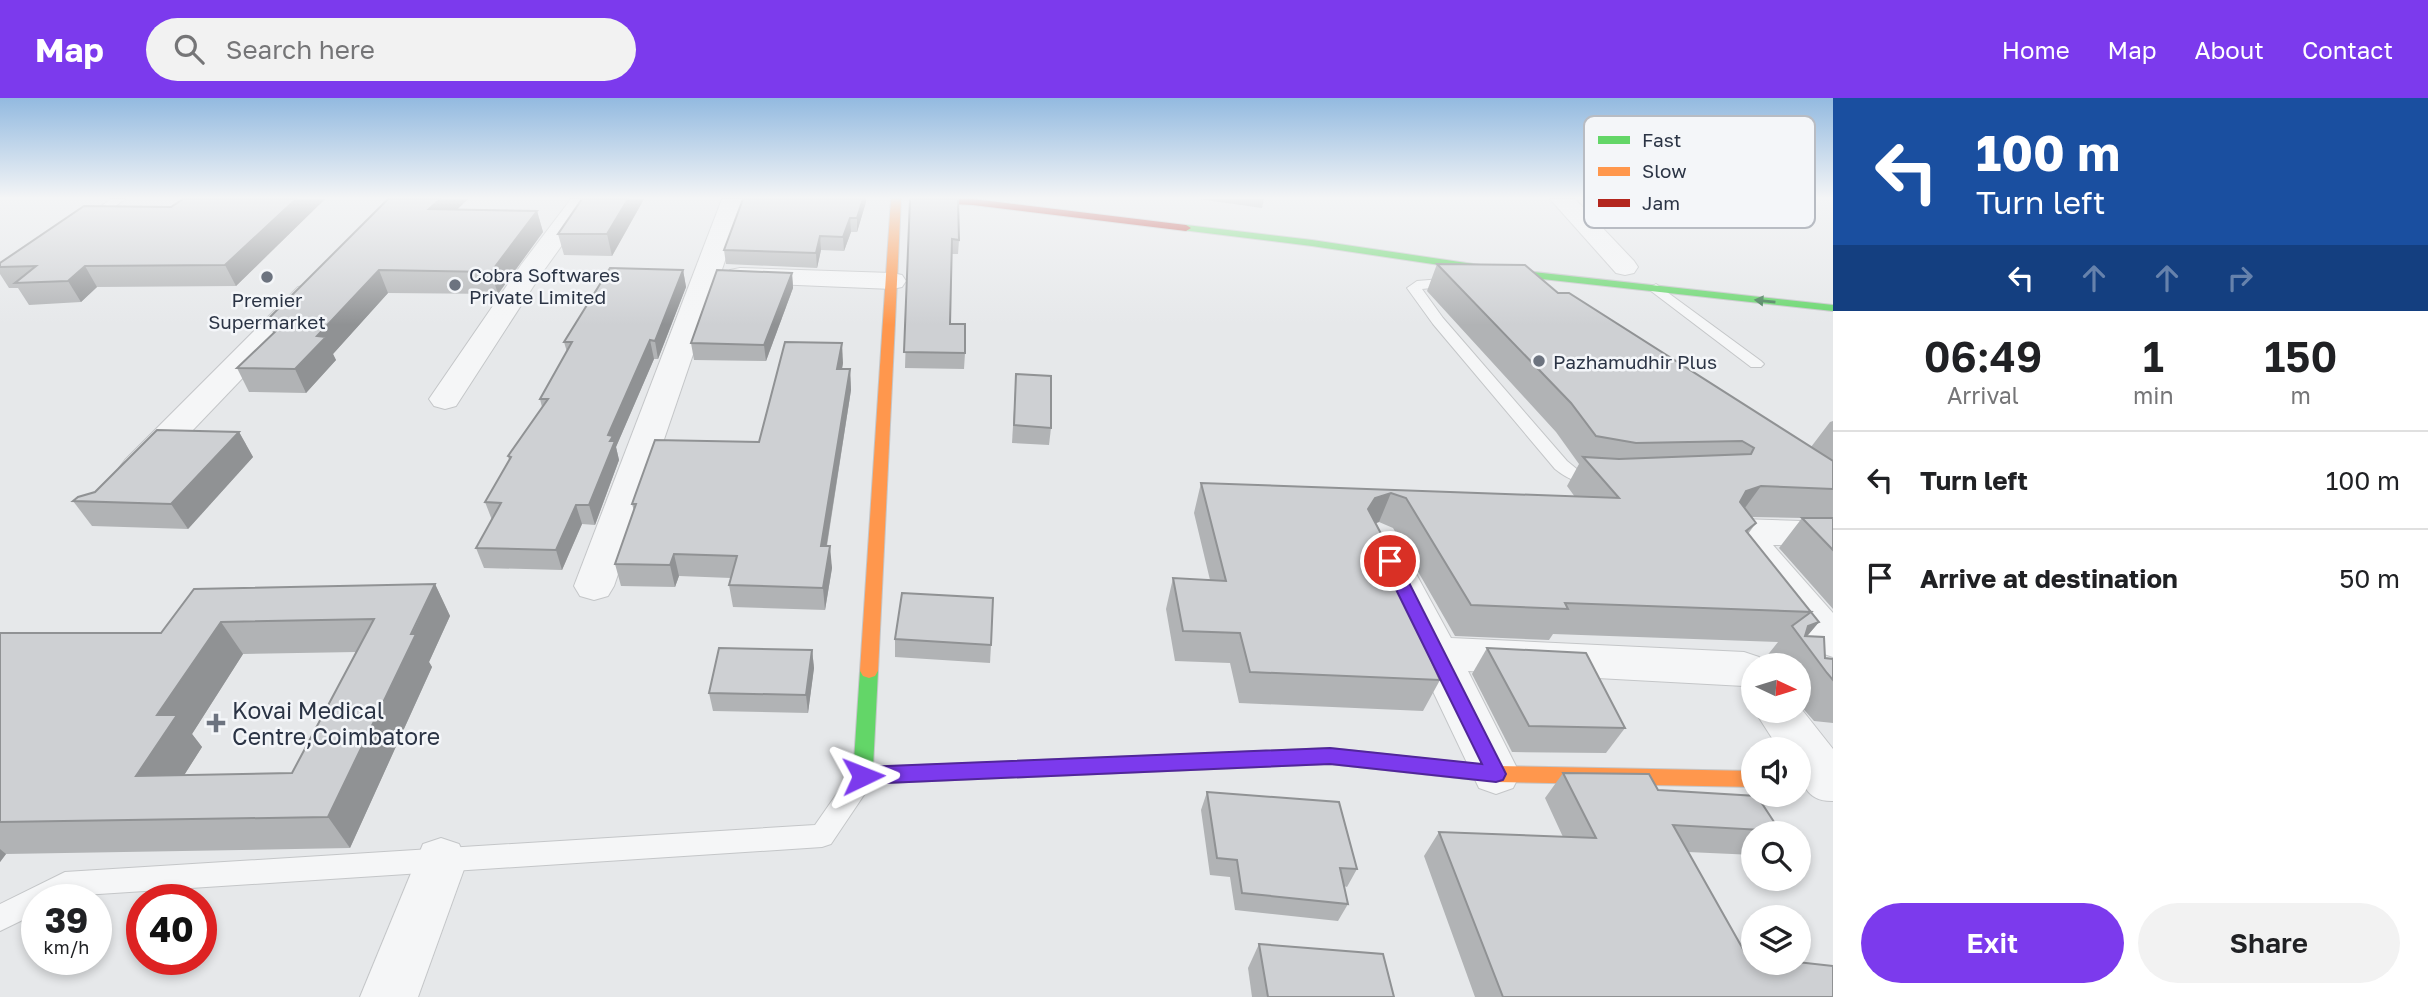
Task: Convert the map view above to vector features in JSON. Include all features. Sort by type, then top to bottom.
[{"type":"main road","points":[[893,241],[863,776],[1330,756],[1496,774],[1741,779]]},
{"type":"main road","points":[[1287,241],[1507,272],[1833,308]]},
{"type":"main road","points":[[1597,264],[1632,268]]},
{"type":"main road","points":[[1777,285],[1833,292]]},
{"type":"street","points":[[444,400],[552,241]]},
{"type":"street","points":[[594,586],[718,241]]},
{"type":"street","points":[[1605,241],[1632,268]]},
{"type":"street","points":[[118,488],[332,269]]},
{"type":"street","points":[[1507,272],[1553,303]]},
{"type":"street","points":[[706,275],[891,281]]},
{"type":"street","points":[[1825,661],[1740,531],[1833,534]]},
{"type":"street","points":[[1378,538],[1438,653],[1496,774]]},
{"type":"street","points":[[1438,653],[1741,672]]},
{"type":"street","points":[[1784,723],[1821,783]]},
{"type":"street","points":[[389,997],[441,861]]},
{"type":"lane","points":[[1457,264],[1466,278],[1417,285],[1414,288],[1417,293],[1561,465],[1585,479],[1615,480]]},
{"type":"lane","points":[[1656,289],[1756,364]]},
{"type":"lane","points":[[0,918],[65,884],[822,836],[863,776]]},
{"type":"building","points":[[32,241],[251,241],[225,265],[85,266],[68,281],[15,283],[36,266],[0,267],[0,263]]},
{"type":"building","points":[[346,241],[514,241],[491,272],[379,270],[317,336],[326,337],[295,369],[237,368],[280,327],[270,327],[277,319],[268,319]]},
{"type":"building","points":[[727,241],[819,241],[816,253],[724,250]]},
{"type":"building","points":[[908,241],[952,241],[950,324],[965,324],[965,353],[904,352]]},
{"type":"building","points":[[1437,264],[1525,265],[1558,293],[1569,293],[1833,461],[1833,489],[1761,486],[1746,491],[1740,502],[1756,523],[1746,531],[1811,612],[1565,603],[1568,609],[1471,605],[1406,498],[1391,493],[1375,498],[1368,509],[1415,598],[1404,598],[1440,680],[1250,672],[1240,633],[1183,631],[1173,578],[1226,581],[1201,483],[1619,498],[1583,457],[1619,459],[1751,454],[1754,448],[1742,441],[1636,443],[1596,436],[1571,403]]},
{"type":"building","points":[[610,268],[683,270],[655,341],[650,340],[608,435],[613,436],[610,441],[615,441],[589,505],[576,505],[556,550],[476,548],[501,503],[485,502],[511,457],[508,456],[548,399],[540,399],[572,342],[564,342]]},
{"type":"building","points":[[717,270],[792,273],[764,345],[691,343]]},
{"type":"building","points":[[785,342],[842,343],[837,369],[850,369],[821,546],[830,546],[823,588],[729,585],[737,556],[674,554],[670,565],[615,564],[636,504],[632,504],[655,440],[759,442]]},
{"type":"building","points":[[1016,374],[1051,376],[1051,428],[1014,425]]},
{"type":"building","points":[[157,430],[239,432],[171,504],[73,501],[95,492]]},
{"type":"building","points":[[1802,518],[1833,518],[1833,550]]},
{"type":"building","points":[[435,584],[411,634],[416,634],[328,817],[0,822],[0,633],[161,633],[194,589]],"holes":[[[374,619],[292,773],[136,776],[177,715],[157,715],[221,622]]]},
{"type":"building","points":[[902,593],[993,598],[991,645],[895,639]]},
{"type":"building","points":[[1811,612],[1819,622],[1808,626],[1805,636],[1824,637],[1825,658],[1833,659],[1833,680],[1792,626]]},
{"type":"building","points":[[719,648],[812,650],[806,695],[709,693]]},
{"type":"building","points":[[1487,648],[1586,653],[1625,728],[1529,726]]},
{"type":"building","points":[[1563,773],[1649,774],[1658,790],[1741,795],[1741,807],[1764,807],[1773,821],[1741,821],[1741,829],[1673,825],[1741,946],[1741,975],[1811,975],[1811,964],[1833,966],[1833,997],[1503,997],[1439,832],[1596,838]]},
{"type":"building","points":[[1207,792],[1339,802],[1357,869],[1340,868],[1348,904],[1242,893],[1237,860],[1217,858]]},
{"type":"building","points":[[1259,944],[1383,954],[1394,997],[1268,997]]},
{"type":"traffic: fast","points":[[1295,241],[1507,272],[1833,308]]},
{"type":"traffic: fast","points":[[869,671],[863,776],[1330,756],[1494,774]]},
{"type":"traffic: slow","points":[[869,671],[894,241]]},
{"type":"traffic: slow","points":[[1494,774],[1741,779]]},
{"type":"place","name":"Premier Supermarket","points":[[267,277]]},
{"type":"place","name":"Cobra Softwares Private Limited","points":[[455,285]]},
{"type":"place","name":"Pazhamudhir Plus","points":[[1539,361]]},
{"type":"place","name":"Kovai Medical Centre,Coimbatore","points":[[216,723]]},
{"type":"route","points":[[863,776],[1330,756],[1496,774],[1390,561]]}]
